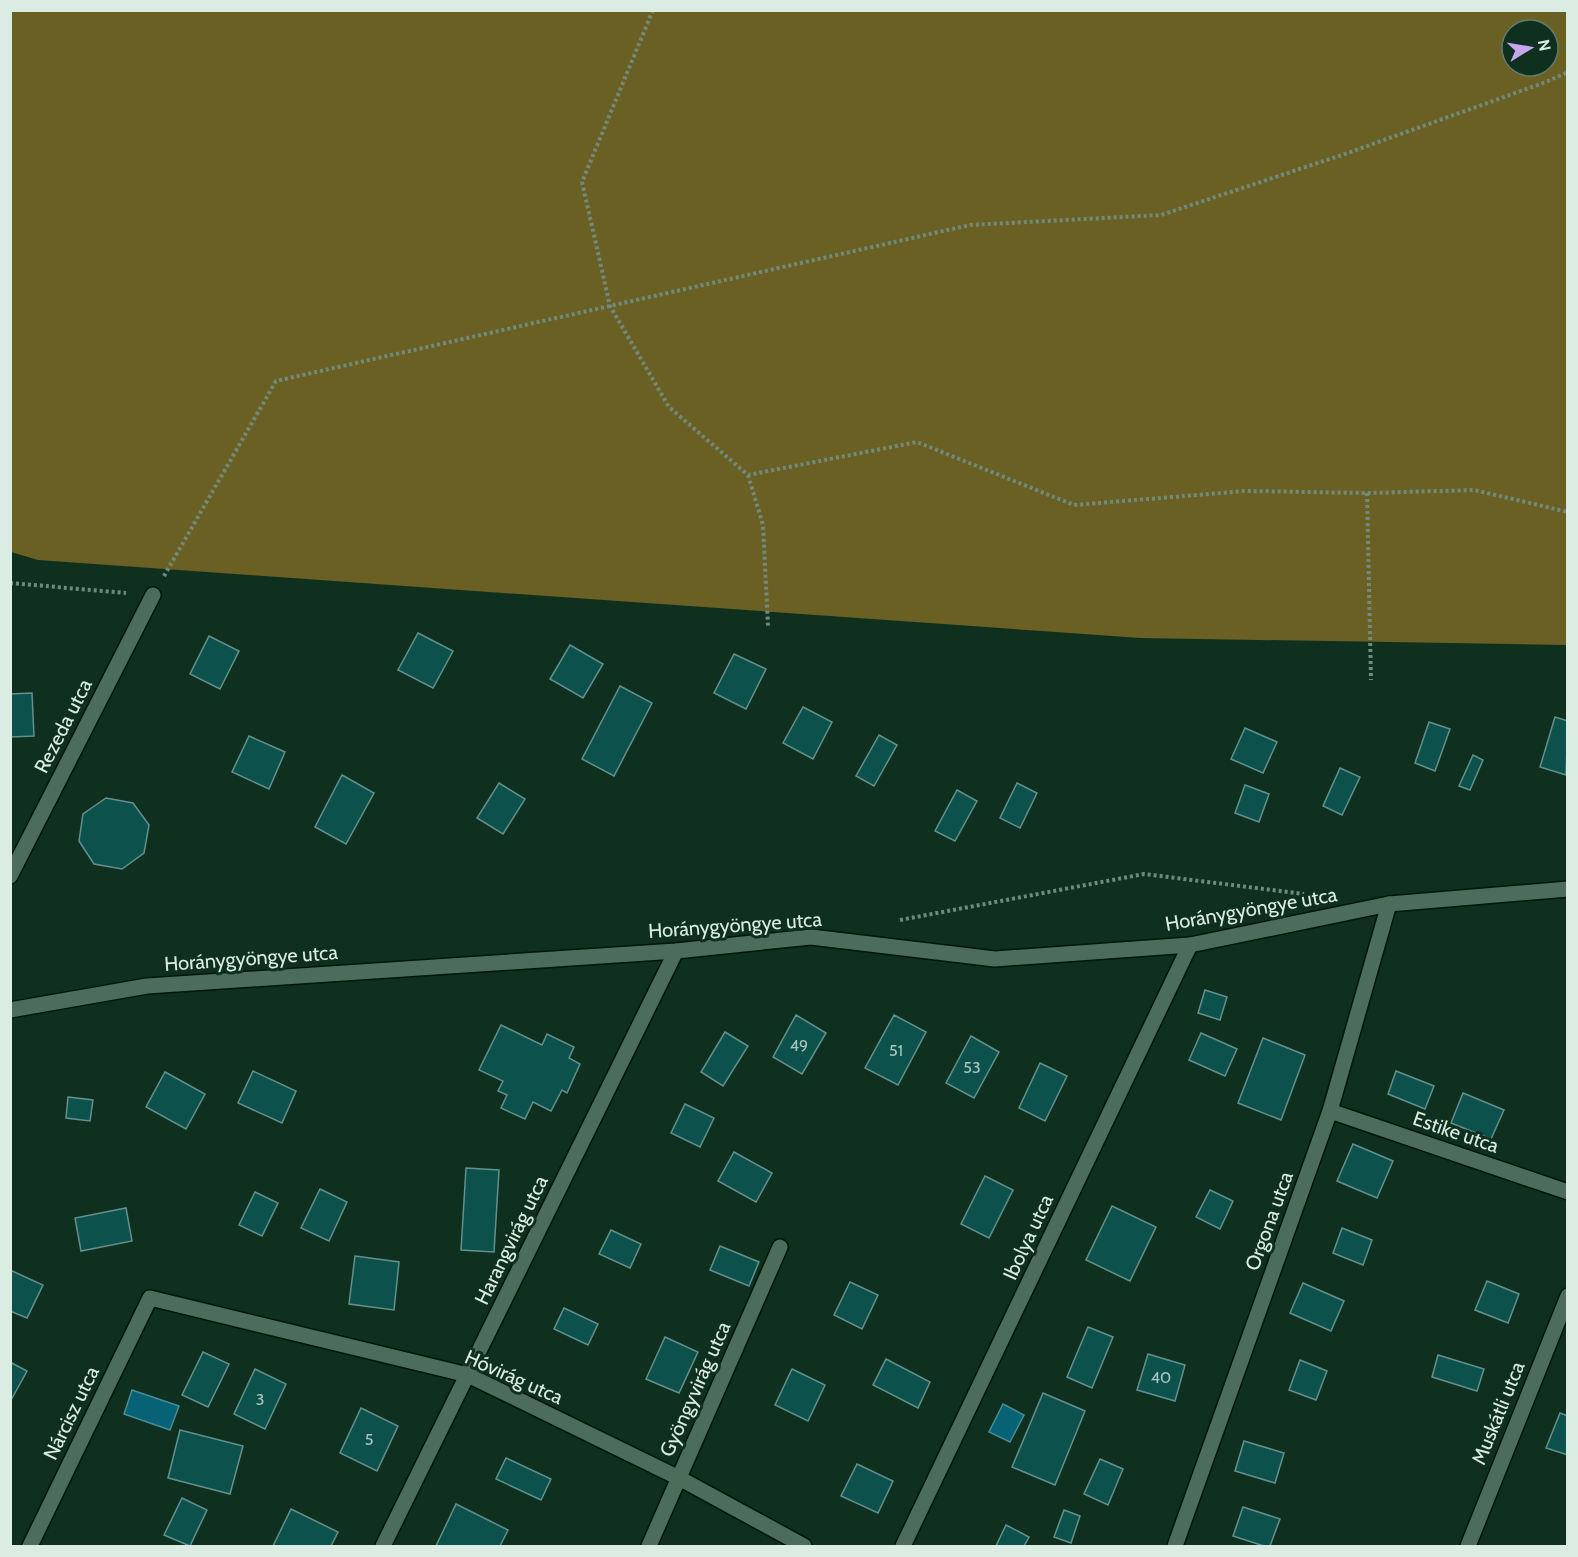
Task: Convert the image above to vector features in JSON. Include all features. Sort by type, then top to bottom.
[{"type":"street","name":"Rezeda utca","points":[[10,876],[153,595]]},
{"type":"street","name":"Horánygyöngye utca","points":[[10,1010],[147,986],[676,951],[811,937],[995,959],[1190,945],[1389,904],[1568,888]]},
{"type":"street","name":"Orgona utca","points":[[1175,1546],[1330,1111],[1389,904]]},
{"type":"street","name":"Ibolya utca","points":[[903,1546],[1190,945]]},
{"type":"street","name":"Harangvirág utca","points":[[383,1546],[676,951]]},
{"type":"street","name":"Estike utca","points":[[1330,1111],[1568,1192]]},
{"type":"street","name":"Gyöngyvirág utca","points":[[649,1546],[780,1248]]},
{"type":"street","name":"Muskátli utca","points":[[1468,1546],[1568,1296]]},
{"type":"street","name":"Hóvirág utca","points":[[150,1298],[468,1376],[679,1478],[804,1546]]},
{"type":"street","name":"Nárcisz utca","points":[[30,1546],[150,1298]]},
{"type":"path","points":[[654,10],[582,182],[610,306],[669,407],[748,475],[763,525],[768,626]]},
{"type":"path","points":[[10,583],[153,595],[276,381],[970,225],[1161,215],[1342,155],[1546,82],[1568,72]]},
{"type":"path","points":[[748,475],[917,442],[1074,505],[1246,491],[1367,493],[1474,490],[1568,512]]},
{"type":"path","points":[[1367,493],[1371,680]]},
{"type":"path","points":[[891,922],[1144,874],[1307,894]]},
{"type":"shaded area","points":[[10,11],[1567,11],[1567,645],[1141,638],[38,560],[11,552]]},
{"type":"water","points":[[132,1390],[179,1406],[170,1430],[124,1414]]},
{"type":"water","points":[[1003,1404],[1024,1415],[1010,1442],[989,1432]]},
{"type":"building","points":[[418,633],[453,651],[433,688],[398,670]]},
{"type":"building","points":[[209,636],[239,651],[220,689],[190,674]]},
{"type":"building","points":[[570,645],[603,664],[583,698],[550,679]]},
{"type":"building","points":[[734,654],[766,669],[746,709],[714,693]]},
{"type":"building","points":[[620,686],[652,703],[614,776],[582,759]]},
{"type":"building","points":[[32,693],[34,736],[10,737],[10,694]]},
{"type":"building","points":[[803,707],[832,722],[813,759],[783,743]]},
{"type":"building","points":[[1555,717],[1568,721],[1566,775],[1540,767]]},
{"type":"building","points":[[1429,722],[1450,729],[1435,771],[1415,763]]},
{"type":"building","points":[[1245,728],[1277,742],[1263,773],[1231,759]]},
{"type":"building","points":[[879,735],[897,745],[874,786],[856,776]]},
{"type":"building","points":[[249,736],[285,752],[269,789],[232,772]]},
{"type":"building","points":[[1473,755],[1483,760],[1470,790],[1459,786]]},
{"type":"building","points":[[1340,768],[1360,777],[1342,815],[1323,806]]},
{"type":"building","points":[[342,775],[374,793],[346,844],[315,827]]},
{"type":"building","points":[[499,783],[525,799],[503,834],[477,818]]},
{"type":"building","points":[[1017,783],[1037,793],[1020,828],[1000,818]]},
{"type":"building","points":[[1245,785],[1269,794],[1259,822],[1235,813]]},
{"type":"building","points":[[957,790],[977,801],[955,841],[935,831]]},
{"type":"building","points":[[106,798],[133,803],[149,825],[144,853],[122,869],[94,864],[79,841],[83,814]]},
{"type":"building","points":[[1205,990],[1227,997],[1220,1020],[1198,1013]]},
{"type":"building","points":[[796,1015],[826,1033],[802,1074],[773,1057]]},
{"type":"building","points":[[894,1015],[926,1032],[898,1085],[865,1068]]},
{"type":"building","points":[[501,1025],[542,1045],[547,1034],[574,1047],[569,1058],[580,1064],[567,1093],[562,1090],[551,1111],[533,1102],[525,1119],[501,1108],[507,1095],[498,1091],[503,1081],[479,1070]]},
{"type":"building","points":[[725,1032],[748,1046],[723,1086],[701,1072]]},
{"type":"building","points":[[1201,1033],[1237,1049],[1225,1076],[1189,1060]]},
{"type":"building","points":[[971,1036],[999,1052],[974,1098],[946,1083]]},
{"type":"building","points":[[1263,1038],[1305,1055],[1281,1120],[1238,1103]]},
{"type":"building","points":[[1040,1063],[1067,1076],[1045,1121],[1019,1108]]},
{"type":"building","points":[[253,1071],[296,1091],[282,1123],[238,1103]]},
{"type":"building","points":[[1396,1071],[1434,1086],[1425,1109],[1388,1094]]},
{"type":"building","points":[[165,1072],[205,1094],[186,1129],[146,1107]]},
{"type":"building","points":[[1463,1093],[1504,1110],[1491,1139],[1451,1123]]},
{"type":"building","points":[[68,1097],[93,1100],[90,1121],[66,1118]]},
{"type":"building","points":[[685,1104],[714,1118],[700,1147],[671,1133]]},
{"type":"building","points":[[1353,1144],[1393,1161],[1377,1198],[1337,1181]]},
{"type":"building","points":[[734,1152],[772,1173],[756,1202],[718,1181]]},
{"type":"building","points":[[466,1168],[499,1170],[494,1252],[461,1250]]},
{"type":"building","points":[[985,1176],[1013,1190],[989,1238],[961,1224]]},
{"type":"building","points":[[320,1189],[347,1202],[329,1241],[301,1228]]},
{"type":"building","points":[[1210,1190],[1233,1201],[1220,1229],[1196,1217]]},
{"type":"building","points":[[255,1192],[278,1203],[262,1236],[239,1225]]},
{"type":"building","points":[[1112,1206],[1156,1227],[1130,1281],[1086,1260]]},
{"type":"building","points":[[126,1208],[132,1241],[81,1251],[75,1218]]},
{"type":"building","points":[[1342,1228],[1372,1240],[1363,1265],[1333,1253]]},
{"type":"building","points":[[611,1230],[641,1244],[630,1268],[599,1254]]},
{"type":"building","points":[[720,1246],[759,1262],[749,1286],[710,1270]]},
{"type":"building","points":[[355,1256],[399,1262],[394,1310],[349,1304]]},
{"type":"building","points":[[10,1270],[43,1285],[27,1318],[10,1311]]},
{"type":"building","points":[[1487,1281],[1519,1294],[1508,1323],[1475,1310]]},
{"type":"building","points":[[850,1282],[878,1295],[862,1329],[834,1315]]},
{"type":"building","points":[[1303,1283],[1344,1301],[1331,1331],[1290,1313]]},
{"type":"building","points":[[564,1308],[598,1324],[588,1345],[554,1329]]},
{"type":"building","points":[[1088,1327],[1113,1337],[1092,1388],[1067,1377]]},
{"type":"building","points":[[665,1337],[698,1352],[679,1393],[646,1379]]},
{"type":"building","points":[[203,1352],[229,1364],[208,1407],[182,1395]]},
{"type":"building","points":[[1148,1354],[1185,1365],[1175,1401],[1137,1390]]},
{"type":"building","points":[[1438,1355],[1484,1369],[1477,1391],[1432,1377]]},
{"type":"building","points":[[886,1359],[930,1382],[918,1408],[873,1385]]},
{"type":"building","points":[[1300,1360],[1327,1371],[1316,1400],[1289,1390]]},
{"type":"building","points":[[10,1362],[27,1371],[10,1402]]},
{"type":"building","points":[[255,1369],[286,1384],[265,1429],[234,1414]]},
{"type":"building","points":[[792,1369],[825,1385],[808,1421],[775,1405]]},
{"type":"building","points":[[1043,1393],[1085,1411],[1055,1485],[1012,1467]]},
{"type":"building","points":[[361,1408],[398,1426],[377,1471],[340,1453]]},
{"type":"building","points":[[1560,1413],[1568,1416],[1568,1455],[1546,1448]]},
{"type":"building","points":[[180,1430],[243,1446],[230,1494],[168,1478]]},
{"type":"building","points":[[1244,1441],[1284,1453],[1275,1483],[1235,1471]]},
{"type":"building","points":[[506,1458],[551,1479],[541,1500],[496,1479]]},
{"type":"building","points":[[1100,1459],[1123,1469],[1108,1505],[1084,1494]]},
{"type":"building","points":[[857,1464],[893,1481],[878,1513],[841,1496]]},
{"type":"building","points":[[182,1498],[207,1510],[190,1546],[164,1535]]},
{"type":"building","points":[[456,1504],[508,1530],[500,1546],[436,1546]]},
{"type":"building","points":[[1243,1507],[1280,1519],[1270,1546],[1233,1536]]},
{"type":"building","points":[[291,1509],[338,1532],[331,1546],[273,1546]]},
{"type":"building","points":[[1064,1510],[1080,1516],[1071,1543],[1054,1537]]},
{"type":"building","points":[[1006,1525],[1029,1537],[1024,1546],[996,1546]]}]
